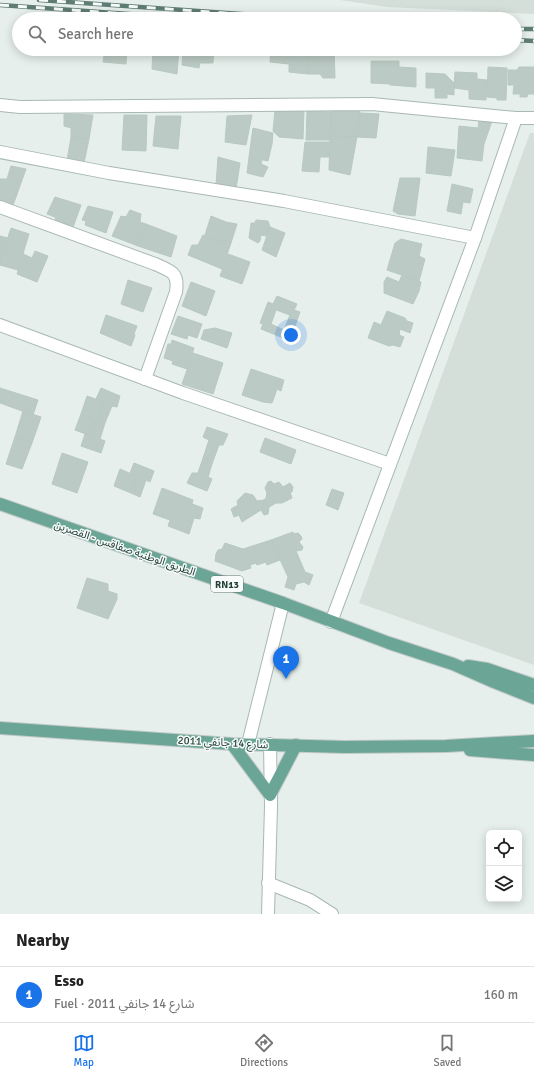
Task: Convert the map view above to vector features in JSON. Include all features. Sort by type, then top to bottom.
[{"type":"main road","name":"الطريق الوطنية صفاقس - القصرين","points":[[0,504],[283,603],[389,643],[453,664],[534,698]]},
{"type":"main road","name":"الطريق الوطنية صفاقس - القصرين","points":[[453,664],[486,669],[534,685]]},
{"type":"main road","name":"شارع 14 جانفي 2011","points":[[0,728],[232,744],[296,746],[446,746],[534,741]]},
{"type":"main road","points":[[232,744],[270,795],[296,746]]},
{"type":"main road","name":"شارع 14 جانفي 2011","points":[[446,746],[481,752],[534,755]]},
{"type":"street","points":[[0,106],[185,106],[300,103],[372,104],[516,118],[534,118]]},
{"type":"street","points":[[331,622],[475,238],[516,118]]},
{"type":"street","points":[[0,152],[109,173],[284,201],[475,238]]},
{"type":"street","points":[[0,207],[173,272],[177,284],[176,292],[145,379]]},
{"type":"street","points":[[0,325],[183,393],[390,464]]},
{"type":"street","points":[[248,744],[283,603]]},
{"type":"street","points":[[268,914],[271,818],[270,744]]},
{"type":"street","points":[[268,883],[310,900],[332,914]]},
{"type":"shaded area","points":[[340,0],[534,0],[534,14],[522,13],[522,12],[387,7]]},
{"type":"shaded area","points":[[530,133],[534,133],[534,665],[359,603]]},
{"type":"building","points":[[104,56],[127,56],[126,64],[103,62]]},
{"type":"building","points":[[153,56],[178,56],[177,74],[152,69]]},
{"type":"building","points":[[183,56],[214,56],[213,63],[200,63],[199,68],[182,65]]},
{"type":"building","points":[[270,56],[289,56],[289,64],[270,62]]},
{"type":"building","points":[[309,56],[308,74],[289,72],[289,57]]},
{"type":"building","points":[[310,56],[334,56],[335,78],[323,78],[320,74],[308,74]]},
{"type":"building","points":[[371,61],[390,61],[390,84],[371,83]]},
{"type":"building","points":[[390,61],[399,61],[399,67],[416,68],[416,87],[390,85]]},
{"type":"building","points":[[488,67],[507,68],[506,100],[497,100],[497,98],[487,97]]},
{"type":"building","points":[[519,67],[534,67],[534,94],[528,94],[527,97],[520,97],[520,94],[513,94],[514,85],[508,85],[508,70],[517,70]]},
{"type":"building","points":[[455,72],[477,73],[477,79],[487,80],[486,100],[469,99],[469,90],[454,88]]},
{"type":"building","points":[[426,73],[445,74],[454,83],[454,95],[447,94],[447,98],[435,98],[435,88],[426,88]]},
{"type":"building","points":[[275,110],[304,110],[303,139],[279,137],[273,131]]},
{"type":"building","points":[[331,110],[360,110],[357,137],[330,136]]},
{"type":"building","points":[[307,111],[331,112],[330,140],[306,140]]},
{"type":"building","points":[[360,113],[379,114],[376,138],[357,137]]},
{"type":"building","points":[[64,114],[93,115],[89,139],[71,137],[71,128],[64,126]]},
{"type":"building","points":[[124,115],[147,115],[146,151],[122,150]]},
{"type":"building","points":[[252,115],[246,145],[225,142],[227,116]]},
{"type":"building","points":[[156,116],[181,116],[178,149],[153,146]]},
{"type":"building","points":[[479,120],[492,121],[484,144],[482,161],[457,158],[459,126],[478,128]]},
{"type":"building","points":[[253,128],[273,133],[268,161],[249,157]]},
{"type":"building","points":[[330,136],[357,137],[350,175],[329,170]]},
{"type":"building","points":[[71,137],[89,139],[84,163],[67,161]]},
{"type":"building","points":[[305,142],[329,142],[329,157],[320,157],[319,172],[302,171]]},
{"type":"building","points":[[428,147],[455,150],[451,176],[426,173]]},
{"type":"building","points":[[218,157],[240,163],[236,189],[216,185]]},
{"type":"building","points":[[249,157],[262,160],[261,164],[268,167],[263,177],[247,173]]},
{"type":"building","points":[[11,166],[26,169],[12,208],[0,204],[0,179],[7,179]]},
{"type":"building","points":[[400,178],[420,178],[415,216],[398,214],[393,211]]},
{"type":"building","points":[[452,184],[473,189],[470,203],[463,202],[461,214],[447,211]]},
{"type":"building","points":[[55,197],[81,205],[72,230],[57,224],[55,217],[47,214]]},
{"type":"building","points":[[88,206],[113,212],[106,233],[85,225],[86,221],[82,220]]},
{"type":"building","points":[[130,210],[141,214],[140,222],[146,224],[138,246],[112,236],[121,216],[126,217]]},
{"type":"building","points":[[211,216],[226,222],[237,224],[231,243],[224,240],[222,243],[205,235]]},
{"type":"building","points":[[256,220],[268,221],[270,227],[266,236],[261,235],[258,243],[249,238],[251,223],[255,223]]},
{"type":"building","points":[[146,224],[177,236],[171,257],[138,246]]},
{"type":"building","points":[[270,227],[285,233],[276,257],[262,250]]},
{"type":"building","points":[[11,228],[29,234],[18,270],[0,265]]},
{"type":"building","points":[[203,235],[222,243],[224,240],[231,243],[222,269],[188,255],[192,245],[198,245]]},
{"type":"building","points":[[0,236],[8,238],[0,261]]},
{"type":"building","points":[[401,239],[422,244],[419,256],[425,259],[419,281],[387,270],[395,243]]},
{"type":"building","points":[[35,251],[48,256],[37,282],[17,274],[23,254],[32,258]]},
{"type":"building","points":[[228,254],[250,262],[242,284],[220,276]]},
{"type":"building","points":[[402,275],[421,282],[413,304],[384,293],[384,282],[387,277],[399,282]]},
{"type":"building","points":[[128,280],[152,288],[143,312],[121,304]]},
{"type":"building","points":[[191,282],[215,291],[206,316],[182,306]]},
{"type":"building","points":[[277,296],[297,304],[294,310],[300,312],[292,335],[289,333],[286,339],[261,329],[263,324],[260,323],[268,302],[273,304]],"holes":[[[276,310],[290,315],[284,330],[271,324]]]},
{"type":"building","points":[[387,311],[413,323],[410,333],[400,329],[399,335],[404,337],[400,347],[393,345],[389,346],[368,338],[374,322],[381,325]]},
{"type":"building","points":[[106,315],[137,326],[131,346],[100,333]]},
{"type":"building","points":[[178,316],[202,324],[197,338],[188,335],[187,339],[171,334]]},
{"type":"building","points":[[215,328],[232,333],[227,348],[201,339],[204,330]]},
{"type":"building","points":[[172,340],[194,348],[187,369],[172,364],[173,361],[164,358],[168,344],[171,344]]},
{"type":"building","points":[[193,353],[223,363],[213,394],[182,384]]},
{"type":"building","points":[[251,369],[284,380],[281,391],[277,389],[272,403],[263,402],[242,395]]},
{"type":"building","points":[[0,388],[38,400],[33,415],[0,403]]},
{"type":"building","points":[[101,388],[120,396],[117,407],[112,406],[105,423],[96,421],[104,402],[96,399]]},
{"type":"building","points":[[87,396],[104,402],[96,421],[81,414]]},
{"type":"building","points":[[23,411],[41,417],[32,443],[15,437]]},
{"type":"building","points":[[81,414],[96,421],[91,436],[75,430]]},
{"type":"building","points":[[96,421],[105,423],[100,439],[105,441],[101,453],[81,446],[85,434],[91,436]]},
{"type":"building","points":[[207,427],[228,434],[223,445],[219,445],[213,461],[203,458],[209,440],[203,437]]},
{"type":"building","points":[[15,437],[32,443],[22,469],[6,464]]},
{"type":"building","points":[[265,438],[296,450],[291,464],[260,452]]},
{"type":"building","points":[[62,453],[88,462],[77,493],[52,484]]},
{"type":"building","points":[[203,458],[213,461],[208,477],[212,479],[207,491],[187,483],[192,473],[198,473]]},
{"type":"building","points":[[134,463],[154,471],[150,482],[146,480],[140,497],[131,493],[136,476],[130,473]]},
{"type":"building","points":[[120,469],[136,476],[131,493],[114,486]]},
{"type":"building","points":[[271,481],[274,484],[279,482],[283,487],[290,483],[293,487],[292,492],[290,492],[292,498],[269,507],[264,500],[267,493],[265,488],[268,482]]},
{"type":"building","points":[[162,488],[193,500],[192,504],[203,508],[200,519],[194,518],[189,534],[168,526],[170,520],[153,514]]},
{"type":"building","points":[[332,489],[344,493],[338,510],[326,505]]},
{"type":"building","points":[[245,493],[253,495],[257,501],[264,500],[269,507],[268,514],[264,515],[261,510],[242,522],[239,515],[234,517],[231,509],[238,505],[237,501]]},
{"type":"building","points":[[293,532],[293,534],[298,533],[302,539],[299,542],[303,547],[302,550],[296,551],[305,572],[313,575],[309,585],[304,582],[296,584],[294,590],[285,587],[288,577],[271,540]]},
{"type":"building","points":[[271,540],[280,560],[267,565],[266,562],[257,565],[256,563],[250,565],[251,568],[242,571],[215,561],[218,550],[222,549],[225,543],[243,549]]},
{"type":"building","points":[[87,578],[108,584],[108,591],[117,594],[117,599],[108,619],[77,608]]},
{"type":"railway","points":[[39,0],[211,12]]},
{"type":"railway","points":[[0,5],[100,12]]},
{"type":"railway","points":[[522,29],[534,29]]},
{"type":"railway","points":[[522,40],[534,41]]},
{"type":"place","name":"Esso","points":[[286,679]]}]
